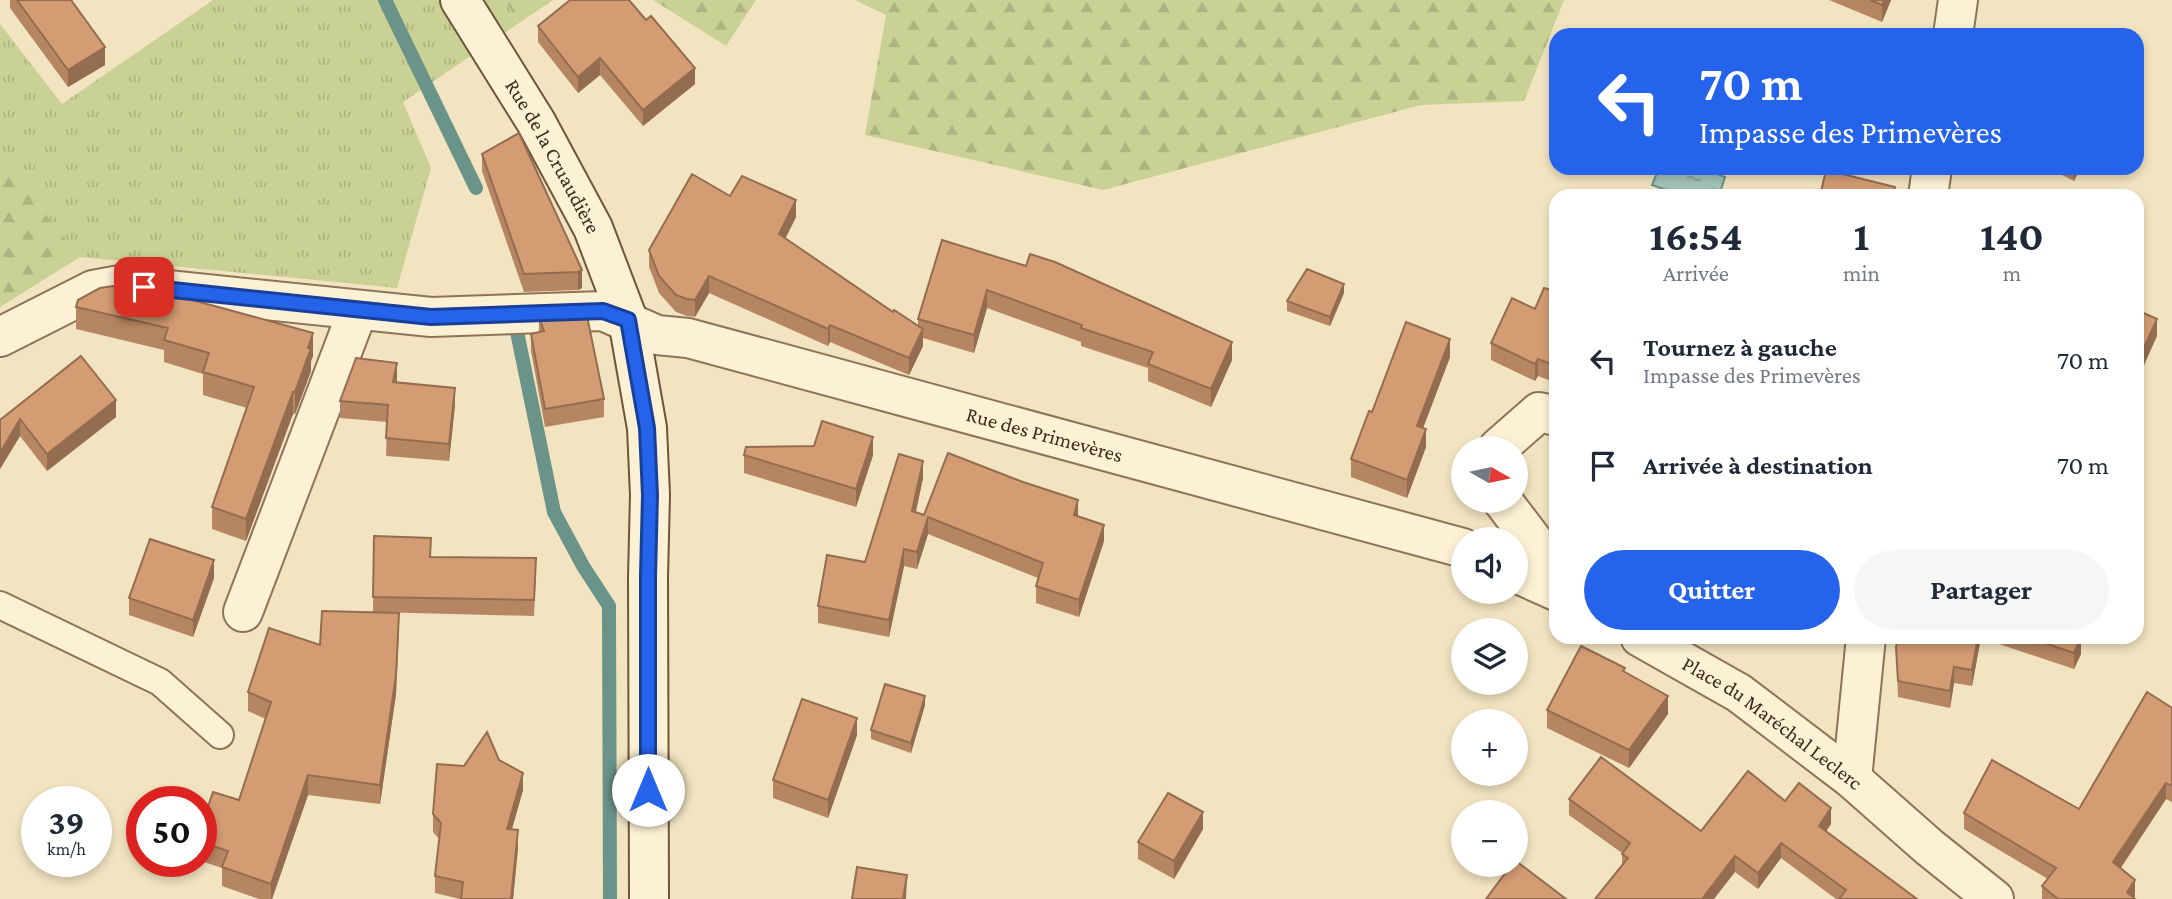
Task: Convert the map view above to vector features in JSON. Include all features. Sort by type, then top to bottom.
[{"type":"street","name":"Rue de la Cruaudière","points":[[460,0],[536,122],[587,216],[628,320],[647,428],[650,495],[649,899]]},
{"type":"street","points":[[1954,28],[1958,0]]},
{"type":"street","name":"Rue des Primevères","points":[[0,337],[93,290],[120,285],[431,317],[603,311],[657,335],[688,338],[1451,545]]},
{"type":"street","points":[[243,612],[358,310]]},
{"type":"street","points":[[1512,436],[1539,412],[1549,414]]},
{"type":"street","points":[[1512,513],[1549,562]]},
{"type":"street","points":[[1528,579],[1549,589]]},
{"type":"street","name":"Place du Maréchal Leclerc","points":[[1652,644],[1739,693],[1852,779]]},
{"type":"street","name":"Place du Maréchal Leclerc","points":[[1852,779],[1865,644]]},
{"type":"street","points":[[1852,779],[1936,853],[1994,899]]},
{"type":"lane","points":[[0,605],[160,682],[220,735]]},
{"type":"green space","points":[[213,0],[505,0],[519,23],[403,102],[431,168],[397,288],[80,257],[0,158],[0,24],[62,104]]},
{"type":"green space","points":[[505,0],[553,0],[519,23]]},
{"type":"green space","points":[[653,0],[756,0],[726,46]]},
{"type":"green space","points":[[855,0],[1564,0],[1553,28],[1549,28],[1549,38],[1524,101],[1421,105],[1103,190],[865,135],[886,15]]},
{"type":"green space","points":[[0,158],[80,257],[0,307]]},
{"type":"water","points":[[1656,175],[1725,177],[1721,189],[1663,189],[1652,185]]},
{"type":"building","points":[[17,0],[71,0],[105,47],[68,70]]},
{"type":"building","points":[[570,0],[629,0],[646,20],[651,16],[695,68],[643,110],[600,58],[578,77],[538,26]]},
{"type":"building","points":[[1870,0],[1884,0],[1882,5]]},
{"type":"building","points":[[519,133],[582,270],[578,272],[524,274],[482,154]]},
{"type":"building","points":[[692,174],[730,196],[742,176],[796,200],[779,234],[893,312],[894,310],[923,329],[909,358],[830,325],[828,329],[709,276],[695,300],[676,295],[659,276],[649,250]]},
{"type":"building","points":[[1825,175],[1846,175],[1895,187],[1895,189],[1822,189]]},
{"type":"building","points":[[942,240],[1026,266],[1030,254],[1055,262],[1232,342],[1211,389],[1148,364],[1153,352],[1081,328],[1082,325],[987,290],[974,335],[918,319]]},
{"type":"building","points":[[1307,269],[1344,284],[1330,317],[1287,301]]},
{"type":"building","points":[[113,286],[178,296],[313,333],[308,348],[311,348],[246,519],[212,507],[254,387],[203,372],[209,353],[164,340],[168,328],[76,307],[78,300],[100,288]]},
{"type":"building","points":[[1544,288],[1549,289],[1549,363],[1538,359],[1535,364],[1491,343],[1512,298],[1535,309]]},
{"type":"building","points":[[2144,313],[2157,319],[2144,348]]},
{"type":"building","points":[[587,316],[604,399],[545,409],[531,334],[544,331],[539,317]]},
{"type":"building","points":[[1406,322],[1450,339],[1417,426],[1426,429],[1407,480],[1351,459]]},
{"type":"building","points":[[81,356],[116,400],[47,454],[20,419],[0,453],[0,420]]},
{"type":"building","points":[[356,358],[397,363],[393,382],[455,388],[449,444],[386,438],[388,405],[340,401]]},
{"type":"building","points":[[822,421],[873,437],[856,489],[744,455],[746,447],[814,446]]},
{"type":"building","points":[[948,453],[1078,500],[1074,515],[1104,525],[1079,600],[1036,586],[1043,563],[928,517],[917,552],[904,549],[889,620],[818,606],[827,555],[865,562],[899,454],[923,461],[912,511],[924,515]]},
{"type":"building","points":[[374,536],[431,538],[430,557],[536,558],[534,600],[373,597]]},
{"type":"building","points":[[150,539],[214,560],[193,620],[129,598]]},
{"type":"building","points":[[322,611],[399,613],[396,675],[380,785],[308,775],[271,884],[222,867],[228,851],[217,847],[217,793],[239,800],[271,702],[248,692],[269,628],[320,645]]},
{"type":"building","points":[[1897,644],[1977,644],[1972,670],[1954,667],[1950,691],[1898,681]]},
{"type":"building","points":[[2047,644],[2078,644],[2074,653]]},
{"type":"building","points":[[1581,646],[1625,668],[1623,671],[1668,696],[1629,750],[1547,710]]},
{"type":"building","points":[[885,684],[925,696],[911,743],[871,730]]},
{"type":"building","points":[[2147,692],[2172,708],[2172,786],[2166,783],[2113,862],[2135,880],[2127,892],[2135,899],[2058,899],[2042,886],[2056,868],[1964,813],[1992,760],[2079,809]]},
{"type":"building","points":[[802,699],[857,718],[828,800],[773,780]]},
{"type":"building","points":[[487,732],[499,760],[523,773],[507,829],[518,830],[511,899],[461,899],[463,882],[435,876],[441,823],[433,814],[437,764],[464,766]]},
{"type":"building","points":[[1601,757],[1701,831],[1748,771],[1785,801],[1799,783],[1831,808],[1819,826],[1917,899],[1839,899],[1846,890],[1781,843],[1758,873],[1735,856],[1702,899],[1595,899],[1628,858],[1622,854],[1630,843],[1569,799]]},
{"type":"building","points":[[1168,793],[1203,812],[1174,861],[1138,842]]},
{"type":"building","points":[[857,867],[907,875],[903,899],[852,899]]},
{"type":"building","points":[[1528,870],[1566,899],[1486,899],[1502,877],[1528,877]]},
{"type":"waterway","points":[[385,0],[476,188]]},
{"type":"waterway","points":[[516,315],[516,327],[554,512],[583,566],[609,606],[610,899]]},
{"type":"route","points":[[144,287],[431,317],[603,311],[628,320],[647,428],[650,495],[648,790]]}]
